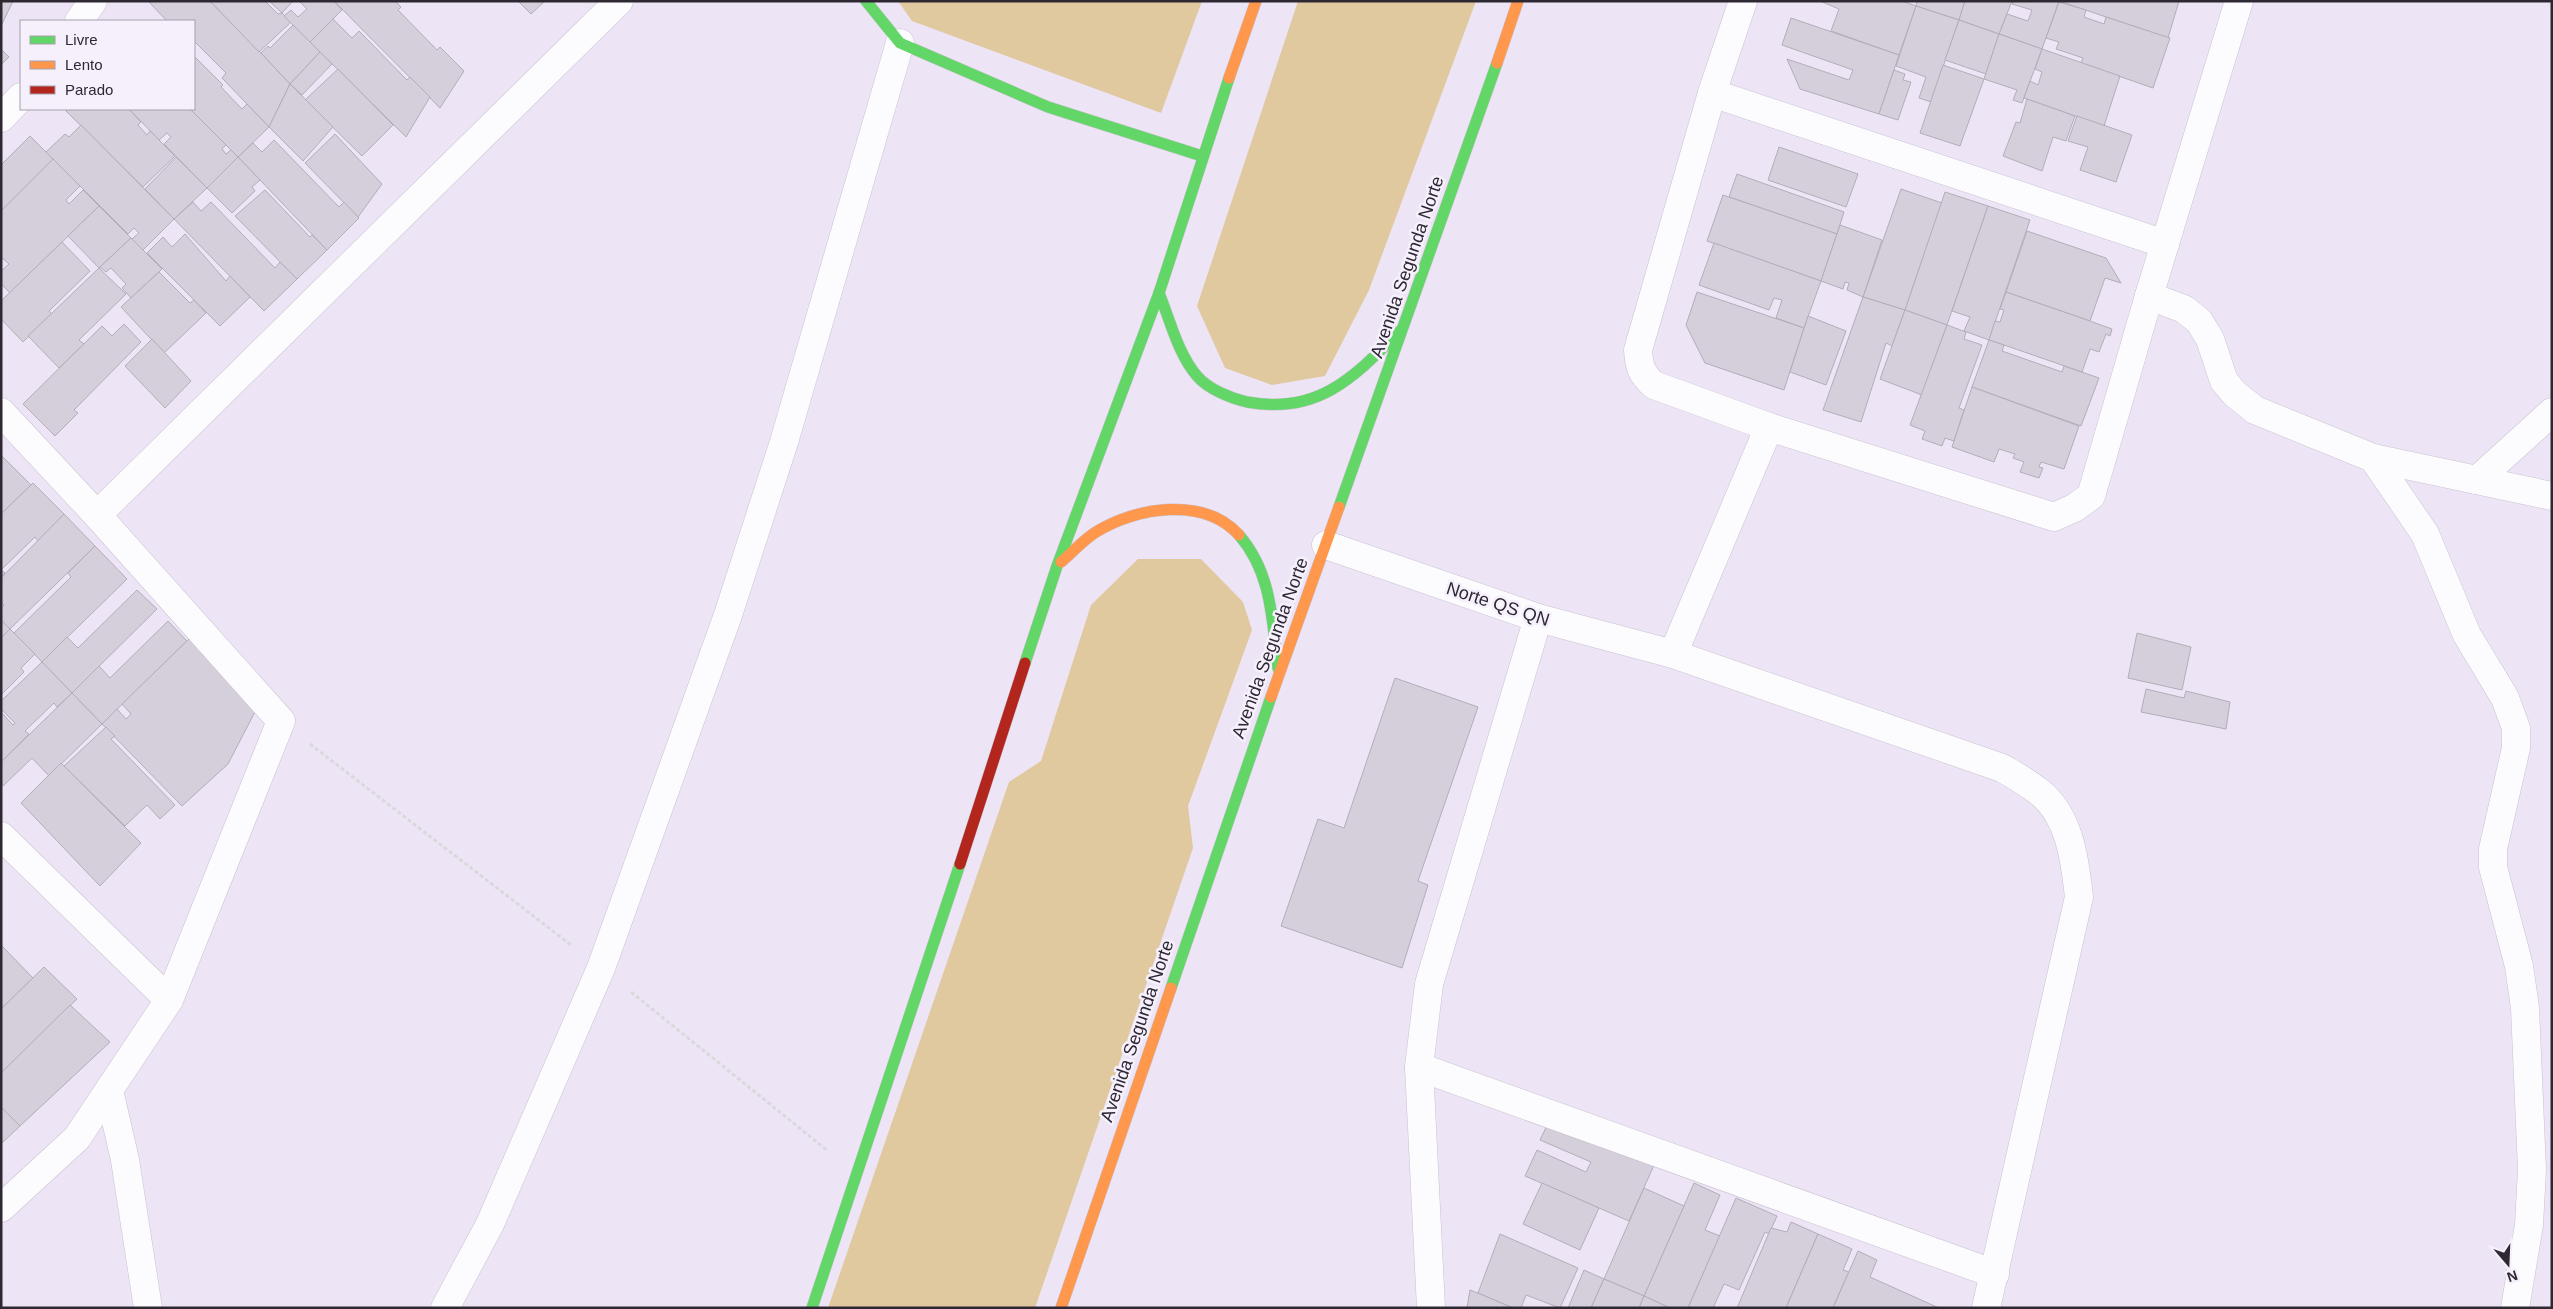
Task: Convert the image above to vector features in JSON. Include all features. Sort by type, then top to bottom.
[{"type":"main road","points":[[866,1],[900,42],[1048,106],[1202,156]]},
{"type":"main road","points":[[812,1308],[858,1175],[1058,566],[1158,293],[1202,156],[1256,1]]},
{"type":"main road","name":"Avenida Segunda Norte","points":[[1061,1308],[1279,672],[1405,326],[1518,1]]},
{"type":"main road","points":[[1158,293],[1179,343],[1197,377],[1231,398],[1264,407],[1302,405],[1338,388],[1367,364],[1405,326]]},
{"type":"main road","points":[[1058,566],[1095,532],[1132,516],[1166,509],[1203,513],[1230,525],[1254,554],[1268,591],[1279,672]]},
{"type":"street","points":[[80,20],[93,1]]},
{"type":"street","points":[[96,516],[619,1]]},
{"type":"street","points":[[1743,1],[1712,93],[1638,350],[1639,366],[1646,378],[1654,385],[1769,427],[2054,517],[2091,496],[2149,296],[2239,1]]},
{"type":"street","points":[[446,1308],[490,1224],[601,968],[728,615],[784,442],[900,42]]},
{"type":"street","points":[[1712,93],[2165,244]]},
{"type":"street","points":[[1,118],[20,98]]},
{"type":"street","points":[[2149,296],[2184,309],[2199,321],[2210,339],[2224,381],[2235,394],[2255,410],[2373,458],[2552,496]]},
{"type":"street","points":[[1,412],[281,722],[169,1000],[77,1138],[1,1208]]},
{"type":"street","points":[[2477,480],[2552,412]]},
{"type":"street","points":[[1673,654],[1769,427]]},
{"type":"street","points":[[2373,458],[2425,534],[2467,635],[2505,698],[2516,728],[2516,748],[2494,849],[2492,867],[2519,966],[2525,1008],[2532,1170],[2529,1225],[2515,1308]]},
{"type":"street","name":"Norte QS QN","points":[[1326,545],[1538,618],[1673,654],[2002,768],[2039,792],[2054,809],[2064,827],[2075,862],[2079,897],[1986,1308]]},
{"type":"street","points":[[1430,1308],[1419,1068],[1429,984],[1538,618]]},
{"type":"street","points":[[1,836],[169,1000]]},
{"type":"street","points":[[1419,1068],[1995,1274]]},
{"type":"street","points":[[109,1090],[125,1160],[148,1308]]},
{"type":"path","points":[[281,722],[601,968],[858,1175]]},
{"type":"shaded area","points":[[898,1],[1202,1],[1161,113],[912,21]]},
{"type":"shaded area","points":[[1298,1],[1476,1],[1369,290],[1325,376],[1272,385],[1225,368],[1197,306]]},
{"type":"shaded area","points":[[1138,559],[1201,559],[1243,602],[1252,630],[1188,806],[1193,848],[1035,1308],[828,1308],[1009,782],[1041,761],[1091,605]]},
{"type":"building","points":[[1,1],[13,1],[1,26]]},
{"type":"building","points":[[148,1],[210,1],[261,53],[290,84],[269,127],[222,78],[226,73],[195,42],[195,20],[166,20]]},
{"type":"building","points":[[210,1],[265,1],[278,14],[282,13],[291,22],[259,52]]},
{"type":"building","points":[[269,1],[293,1],[282,13]]},
{"type":"building","points":[[299,1],[334,1],[342,10],[310,42],[284,16],[291,10],[298,17],[307,9]]},
{"type":"building","points":[[334,1],[395,1],[401,7],[398,10],[437,50],[440,47],[464,71],[440,108]]},
{"type":"building","points":[[518,1],[545,1],[531,14]]},
{"type":"building","points":[[1820,1],[1902,1],[1916,6],[1899,55],[1831,31],[1839,9]]},
{"type":"building","points":[[1917,1],[1965,1],[1959,20],[1916,6]]},
{"type":"building","points":[[1965,1],[2012,1],[1999,34],[1959,20]]},
{"type":"building","points":[[2013,1],[2059,1],[2042,49],[1999,34],[2007,14],[2028,21],[2032,10],[2012,4]]},
{"type":"building","points":[[2059,1],[2179,1],[2168,38]]},
{"type":"building","points":[[2059,2],[2086,10],[2084,17],[2104,24],[2106,17],[2170,38],[2153,88],[2081,63],[2083,58],[2056,49],[2059,42],[2046,38]]},
{"type":"building","points":[[1916,6],[1959,20],[1931,102],[1919,98],[1926,77],[1896,66]]},
{"type":"building","points":[[1791,18],[1899,55],[1879,114],[1800,89],[1787,59],[1849,80],[1853,70],[1782,45]]},
{"type":"building","points":[[333,19],[352,38],[359,31],[407,80],[410,77],[430,97],[406,137],[310,42]]},
{"type":"building","points":[[1959,20],[1999,34],[1986,74],[1945,60]]},
{"type":"building","points":[[293,25],[320,52],[290,84],[261,53],[268,46],[270,48]]},
{"type":"building","points":[[1999,34],[2042,49],[2022,103],[2013,100],[2017,90],[1984,79]]},
{"type":"building","points":[[1,49],[9,57],[1,65]]},
{"type":"building","points":[[2042,49],[2120,76],[2104,126],[2024,98],[2030,81],[2038,85],[2042,72],[2035,69]]},
{"type":"building","points":[[320,52],[332,64],[302,95],[290,84]]},
{"type":"building","points":[[195,57],[223,85],[221,87],[242,109],[247,104],[269,127],[238,157],[191,110],[195,110]]},
{"type":"building","points":[[1943,65],[1984,79],[1960,146],[1920,133]]},
{"type":"building","points":[[338,69],[393,125],[362,156],[305,100]]},
{"type":"building","points":[[1894,70],[1905,74],[1903,80],[1911,82],[1898,120],[1879,114]]},
{"type":"building","points":[[290,84],[333,127],[303,161],[269,127]]},
{"type":"building","points":[[2027,99],[2075,116],[2066,141],[2053,137],[2042,171],[2003,156],[2016,122],[2020,123]]},
{"type":"building","points":[[130,110],[141,122],[138,125],[147,135],[150,131],[175,156],[143,187],[66,111]]},
{"type":"building","points":[[130,110],[191,110],[226,145],[222,149],[226,154],[231,150],[238,157],[207,188],[164,144],[171,137],[167,133],[159,140]]},
{"type":"building","points":[[2077,116],[2132,135],[2116,182],[2080,170],[2088,147],[2068,141]]},
{"type":"building","points":[[81,125],[174,219],[143,250],[132,239],[139,233],[134,228],[128,234],[46,152],[65,134],[69,137]]},
{"type":"building","points":[[335,134],[382,184],[358,217],[305,163]]},
{"type":"building","points":[[30,136],[53,159],[1,211],[1,165]]},
{"type":"building","points":[[274,140],[339,207],[344,202],[359,218],[327,250],[238,157],[253,143],[262,152]]},
{"type":"building","points":[[1779,147],[1858,174],[1846,207],[1768,180]]},
{"type":"building","points":[[176,157],[207,188],[174,219],[145,189]]},
{"type":"building","points":[[238,157],[260,180],[252,187],[255,191],[232,213],[207,188]]},
{"type":"building","points":[[53,159],[80,186],[66,200],[69,204],[83,190],[99,206],[10,293],[1,284],[1,271],[9,264],[1,257],[1,211]]},
{"type":"building","points":[[1737,174],[1844,212],[1837,234],[1729,197]]},
{"type":"building","points":[[1901,189],[1942,203],[1905,310],[1863,297]]},
{"type":"building","points":[[265,190],[310,237],[312,235],[327,250],[297,279],[235,216]]},
{"type":"building","points":[[1945,192],[1988,206],[1947,325],[1905,310]]},
{"type":"building","points":[[1723,195],[1837,234],[1821,281],[1707,241]]},
{"type":"building","points":[[193,202],[201,211],[211,202],[275,268],[280,262],[297,279],[264,311],[174,219]]},
{"type":"building","points":[[99,206],[131,238],[99,268],[68,236]]},
{"type":"building","points":[[1988,206],[2030,220],[1989,340],[1964,331],[1970,317],[1952,311]]},
{"type":"building","points":[[1840,225],[1882,240],[1863,297],[1847,290],[1849,283],[1845,282],[1843,289],[1821,281]]},
{"type":"building","points":[[2027,231],[2106,258],[2121,283],[2105,278],[2090,321],[2006,292]]},
{"type":"building","points":[[185,234],[226,281],[230,276],[250,297],[220,326],[147,253],[163,237],[172,247]]},
{"type":"building","points":[[131,238],[162,269],[131,298],[122,288],[126,284],[111,268],[106,272],[100,267]]},
{"type":"building","points":[[62,242],[90,271],[49,311],[52,314],[23,342],[1,319],[1,301]]},
{"type":"building","points":[[1714,243],[1821,281],[1804,328],[1776,318],[1782,300],[1774,298],[1769,310],[1699,285]]},
{"type":"building","points":[[99,268],[126,294],[79,340],[84,344],[59,368],[28,336]]},
{"type":"building","points":[[159,272],[190,303],[194,300],[206,313],[164,353],[121,307]]},
{"type":"building","points":[[1697,292],[1804,328],[1784,390],[1705,363],[1686,325]]},
{"type":"building","points":[[2006,292],[2112,329],[2110,336],[2106,334],[2099,352],[2090,349],[2082,372],[1989,340],[1995,321],[2000,322],[2004,310],[2000,309]]},
{"type":"building","points":[[1863,297],[1905,310],[1892,346],[1886,343],[1861,422],[1823,410]]},
{"type":"building","points":[[1905,310],[1947,325],[1922,395],[1880,379]]},
{"type":"building","points":[[1808,316],[1846,331],[1826,385],[1790,372]]},
{"type":"building","points":[[124,324],[141,342],[74,410],[78,413],[55,436],[23,404],[102,326],[112,336]]},
{"type":"building","points":[[1947,325],[1966,332],[1964,339],[1982,345],[1959,408],[1964,410],[1954,441],[1945,438],[1942,446],[1922,439],[1925,431],[1910,425]]},
{"type":"building","points":[[152,339],[191,381],[165,408],[125,366]]},
{"type":"building","points":[[1989,340],[2004,345],[2002,351],[2062,372],[2064,366],[2099,378],[2081,426],[1972,387]]},
{"type":"building","points":[[1972,387],[2079,426],[2064,469],[2041,462],[2039,467],[2043,468],[2039,478],[2020,472],[2024,462],[2013,458],[2015,454],[1999,449],[1994,462],[1952,447]]},
{"type":"building","points":[[1,455],[31,485],[1,514]]},
{"type":"building","points":[[33,483],[64,514],[38,541],[35,537],[1,570],[1,514]]},
{"type":"building","points":[[64,514],[95,546],[10,629],[1,620],[1,608],[4,605],[1,602],[1,578]]},
{"type":"building","points":[[95,546],[127,579],[42,662],[14,633],[71,577],[68,573]]},
{"type":"building","points":[[1,570],[5,573],[1,578]]},
{"type":"building","points":[[137,590],[157,609],[72,693],[42,662],[67,637],[78,648]]},
{"type":"building","points":[[1,620],[10,629],[1,638]]},
{"type":"building","points":[[168,621],[187,641],[102,724],[72,693],[99,666],[110,678]]},
{"type":"building","points":[[10,629],[35,654],[21,668],[24,672],[1,695],[1,638]]},
{"type":"building","points":[[2137,633],[2191,647],[2182,690],[2128,678]]},
{"type":"building","points":[[192,636],[258,706],[228,764],[182,806],[102,724],[117,709],[126,719],[131,714],[122,704]]},
{"type":"building","points":[[42,662],[72,693],[57,707],[54,703],[25,731],[29,734],[1,762],[1,712],[13,725],[15,723],[1,709],[1,701]]},
{"type":"building","points":[[1395,678],[1478,707],[1418,881],[1428,885],[1402,968],[1281,926],[1318,819],[1344,828]]},
{"type":"building","points":[[2146,689],[2184,698],[2186,691],[2230,702],[2226,729],[2141,712]]},
{"type":"building","points":[[72,693],[102,724],[49,776],[32,758],[3,786],[1,784],[1,762]]},
{"type":"building","points":[[106,727],[115,736],[111,739],[175,805],[160,819],[147,805],[125,826],[64,766]]},
{"type":"building","points":[[61,763],[141,843],[100,886],[21,803]]},
{"type":"building","points":[[1,947],[33,978],[1,1009]]},
{"type":"building","points":[[44,967],[77,999],[1,1073],[1,1009]]},
{"type":"building","points":[[70,1005],[110,1042],[20,1126],[1,1107],[1,1073]]},
{"type":"building","points":[[1,1107],[20,1126],[1,1144]]},
{"type":"building","points":[[1551,1117],[1655,1163],[1629,1221],[1525,1176],[1537,1150],[1586,1172],[1591,1162],[1540,1140]]},
{"type":"building","points":[[1542,1183],[1599,1208],[1580,1250],[1523,1224]]},
{"type":"building","points":[[1694,1183],[1720,1195],[1705,1230],[1720,1236],[1688,1308],[1670,1308],[1644,1296]]},
{"type":"building","points":[[1644,1188],[1684,1206],[1644,1296],[1604,1279]]},
{"type":"building","points":[[1736,1198],[1777,1216],[1769,1234],[1765,1232],[1739,1290],[1724,1284],[1713,1308],[1688,1308]]},
{"type":"building","points":[[1791,1222],[1818,1234],[1786,1308],[1737,1308],[1771,1228],[1787,1232]]},
{"type":"building","points":[[1500,1234],[1578,1268],[1560,1308],[1526,1295],[1521,1308],[1513,1308],[1478,1293]]},
{"type":"building","points":[[1818,1234],[1852,1249],[1843,1270],[1849,1272],[1833,1308],[1786,1308]]},
{"type":"building","points":[[1858,1251],[1877,1260],[1870,1277],[1939,1308],[1833,1308]]},
{"type":"building","points":[[1584,1270],[1604,1279],[1591,1308],[1568,1308]]},
{"type":"building","points":[[1604,1279],[1644,1296],[1639,1308],[1591,1308]]},
{"type":"building","points":[[1470,1290],[1478,1293],[1513,1308],[1467,1308]]},
{"type":"building","points":[[1644,1296],[1670,1308],[1639,1308]]},
{"type":"traffic: fast","points":[[866,1],[900,43],[1048,107],[1202,156]]},
{"type":"traffic: fast","points":[[1339,507],[1497,63]]},
{"type":"traffic: fast","points":[[1025,663],[1057,566],[1159,293],[1229,78]]},
{"type":"traffic: fast","points":[[1159,293],[1185,358],[1197,376],[1207,385],[1220,392],[1247,402],[1272,405],[1294,403],[1314,398],[1350,378],[1400,331]]},
{"type":"traffic: fast","points":[[1239,535],[1258,565],[1269,598],[1278,668]]},
{"type":"traffic: fast","points":[[1171,988],[1271,697]]},
{"type":"traffic: fast","points":[[812,1308],[960,864]]},
{"type":"traffic: slow","points":[[1229,78],[1256,1]]},
{"type":"traffic: slow","points":[[1497,63],[1518,1]]},
{"type":"traffic: slow","points":[[1271,697],[1339,507]]},
{"type":"traffic: slow","points":[[1061,562],[1082,542],[1112,523],[1130,516],[1150,512],[1189,510],[1208,515],[1224,523],[1239,535]]},
{"type":"traffic: slow","points":[[1061,1308],[1171,988]]},
{"type":"traffic: jam","points":[[960,864],[1025,663]]}]
